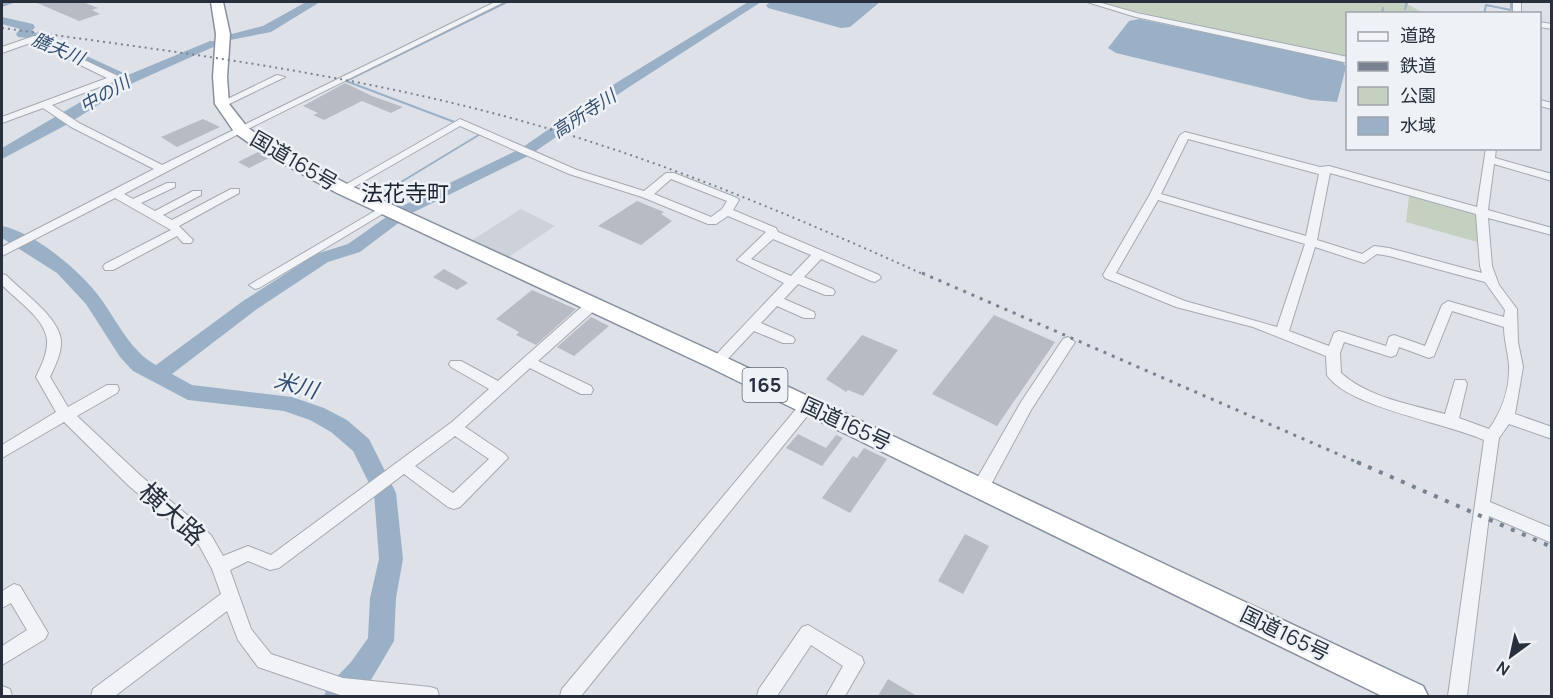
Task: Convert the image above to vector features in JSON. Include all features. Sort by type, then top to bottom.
[{"type":"highway","points":[[217,2],[223,34],[220,77],[222,104]]},
{"type":"highway","name":"国道165号","points":[[222,104],[241,130],[284,158],[343,189],[981,487],[1413,696]]},
{"type":"street","points":[[5,250],[500,2]]},
{"type":"street","points":[[1091,2],[1136,15],[1346,60]]},
{"type":"street","points":[[2,53],[33,39],[115,78],[2,120]]},
{"type":"street","points":[[222,104],[280,78]]},
{"type":"street","points":[[44,104],[67,119],[163,170]]},
{"type":"street","points":[[343,189],[460,122],[573,172],[646,195],[712,222],[727,211],[734,200],[670,175],[646,195]]},
{"type":"street","points":[[1325,172],[1185,135],[1155,196],[1109,275],[1181,304],[1282,333],[1333,353]]},
{"type":"street","points":[[1458,696],[1492,437],[1506,417],[1514,392],[1516,367],[1511,309],[1492,286],[1486,266],[1482,213],[1491,154],[1551,177]]},
{"type":"street","points":[[1282,333],[1311,242],[1325,168],[1551,232]]},
{"type":"street","points":[[133,203],[171,185]]},
{"type":"street","points":[[109,267],[234,191]]},
{"type":"street","points":[[155,215],[197,193]]},
{"type":"street","points":[[116,194],[155,215],[175,228],[187,240]]},
{"type":"street","points":[[1155,196],[1364,259],[1374,250],[1389,252],[1492,280]]},
{"type":"street","points":[[255,285],[385,208]]},
{"type":"street","points":[[727,211],[772,230],[772,234],[875,278]]},
{"type":"street","points":[[772,234],[743,260],[829,292]]},
{"type":"street","points":[[717,362],[820,253]]},
{"type":"street","name":"横大路","points":[[2,278],[42,318],[54,337],[53,350],[44,377],[66,415],[135,481],[205,540],[220,567],[244,633],[265,661],[343,687],[367,692],[430,696]]},
{"type":"street","points":[[776,301],[809,315]]},
{"type":"street","points":[[220,567],[246,553],[253,554],[262,562],[273,563],[457,426],[592,305]]},
{"type":"street","points":[[1492,437],[1451,421],[1404,410],[1335,378],[1333,353],[1339,336],[1391,352],[1394,340],[1429,353],[1448,305],[1511,324]]},
{"type":"street","points":[[753,325],[788,340]]},
{"type":"street","points":[[981,487],[1026,406],[1068,342]]},
{"type":"street","points":[[529,362],[586,390]]},
{"type":"street","points":[[456,364],[500,388]]},
{"type":"street","points":[[1451,421],[1460,384]]},
{"type":"street","points":[[2,452],[112,389]]},
{"type":"street","points":[[569,696],[807,406]]},
{"type":"street","points":[[1506,417],[1551,433]]},
{"type":"street","points":[[398,470],[454,502],[500,458],[459,431],[457,426]]},
{"type":"street","points":[[1483,507],[1551,536]]},
{"type":"street","points":[[2,600],[14,592],[39,633],[2,656]]},
{"type":"street","points":[[100,696],[231,597]]},
{"type":"street","points":[[766,696],[808,633],[855,663],[835,696]]},
{"type":"shaded area","points":[[521,209],[555,226],[507,258],[471,241]]},
{"type":"green space","points":[[1097,2],[1403,2],[1426,12],[1346,12],[1346,59]]},
{"type":"green space","points":[[1409,196],[1476,215],[1477,242],[1406,222]]},
{"type":"water","points":[[771,2],[880,2],[850,27],[841,28],[768,8],[766,5]]},
{"type":"water","points":[[1139,19],[1342,61],[1346,67],[1337,102],[1311,100],[1116,53],[1108,48],[1129,21]]},
{"type":"building","points":[[35,2],[83,2],[98,8],[92,10],[100,14],[79,21]]},
{"type":"building","points":[[345,83],[403,107],[391,113],[362,101],[324,120],[313,115],[318,113],[303,106]]},
{"type":"building","points":[[203,119],[220,127],[177,147],[161,137]]},
{"type":"building","points":[[258,152],[269,158],[249,168],[238,162]]},
{"type":"building","points":[[637,201],[664,212],[661,214],[672,221],[641,245],[598,226]]},
{"type":"building","points":[[444,269],[468,283],[457,290],[433,277]]},
{"type":"building","points":[[532,290],[576,309],[536,345],[516,335],[519,332],[496,319]]},
{"type":"building","points":[[994,315],[1055,342],[997,426],[932,394]]},
{"type":"building","points":[[591,317],[609,326],[574,356],[557,347]]},
{"type":"building","points":[[862,335],[898,350],[863,396],[848,390],[846,392],[826,379]]},
{"type":"building","points":[[798,434],[826,448],[836,435],[843,438],[822,466],[786,448]]},
{"type":"building","points":[[864,448],[887,459],[850,513],[822,498],[853,456],[857,458]]},
{"type":"building","points":[[965,534],[989,546],[963,594],[938,581]]},
{"type":"building","points":[[888,679],[917,696],[878,696]]},
{"type":"waterway","name":"膳夫川","points":[[2,4],[10,2]]},
{"type":"waterway","name":"中の川","points":[[230,36],[267,29],[314,2]]},
{"type":"waterway","points":[[457,123],[346,81],[507,2]]},
{"type":"waterway","name":"高所寺川","points":[[404,211],[525,152],[585,113],[621,86],[755,2]]},
{"type":"waterway","points":[[1404,2],[1407,3],[1405,9]]},
{"type":"waterway","points":[[1511,2],[1511,8]]},
{"type":"waterway","points":[[1484,12],[1486,5],[1511,10]]},
{"type":"waterway","points":[[1382,12],[1383,8]]},
{"type":"waterway","name":"膳夫川","points":[[2,21],[29,27],[22,34],[32,35],[128,80]]},
{"type":"waterway","name":"中の川","points":[[128,80],[214,44]]},
{"type":"waterway","name":"中の川","points":[[2,154],[61,122],[128,80]]},
{"type":"waterway","points":[[407,210],[378,196],[482,133]]},
{"type":"waterway","name":"高所寺川","points":[[157,375],[250,305],[322,258],[354,248],[395,218]]},
{"type":"waterway","name":"米川","points":[[2,231],[63,269],[92,300],[127,352],[140,366],[188,392],[285,403],[317,414],[339,426],[361,445],[385,493],[391,559],[383,598],[381,641],[361,671],[338,696]]},
{"type":"railway","points":[[2,28],[267,66],[399,91],[529,123],[631,155],[730,192],[925,275]]},
{"type":"railway","points":[[922,273],[1361,464]]},
{"type":"railway","points":[[1357,462],[1552,547]]},
{"type":"district","name":"法花寺町","points":[[405,193]]}]
